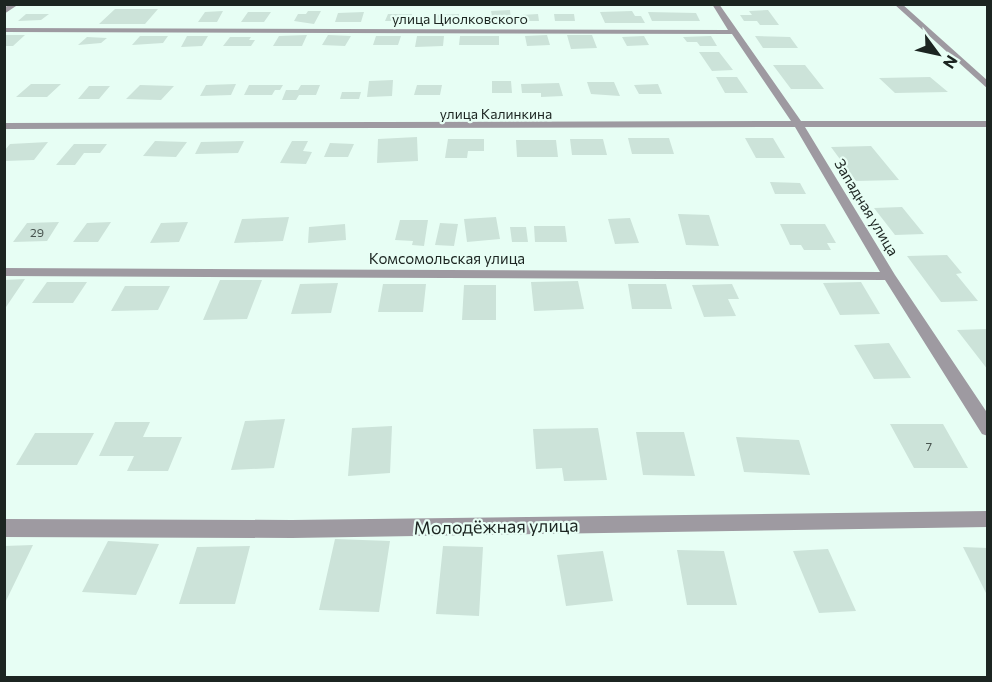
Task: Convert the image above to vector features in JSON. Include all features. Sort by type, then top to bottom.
[{"type":"street","points":[[4,12],[16,4]]},
{"type":"street","name":"Западная улица","points":[[715,4],[799,126],[889,276],[987,429]]},
{"type":"street","points":[[897,4],[987,86]]},
{"type":"street","name":"улица Циолковского","points":[[4,30],[735,32]]},
{"type":"street","name":"улица Калинкина","points":[[4,126],[987,124]]},
{"type":"street","name":"Комсомольская улица","points":[[4,272],[889,276]]},
{"type":"street","name":"Молодёжная улица","points":[[4,528],[292,529],[987,519]]},
{"type":"building","points":[[115,9],[158,9],[145,24],[99,24]]},
{"type":"building","points":[[510,10],[511,22],[493,22],[491,11]]},
{"type":"building","points":[[768,10],[779,25],[760,25],[757,21],[744,21],[740,15],[752,15],[749,11]]},
{"type":"building","points":[[223,11],[217,22],[198,22],[205,12]]},
{"type":"building","points":[[308,11],[321,11],[314,24],[294,21],[298,14],[306,14]]},
{"type":"building","points":[[632,11],[635,16],[641,16],[645,23],[605,23],[600,12]]},
{"type":"building","points":[[248,12],[271,12],[264,22],[241,22]]},
{"type":"building","points":[[364,12],[361,22],[335,22],[338,13]]},
{"type":"building","points":[[648,12],[696,13],[700,21],[652,21]]},
{"type":"building","points":[[26,14],[49,14],[41,20],[18,21]]},
{"type":"building","points":[[388,14],[412,14],[410,21],[385,21]]},
{"type":"building","points":[[459,14],[459,22],[434,22],[434,15]]},
{"type":"building","points":[[538,14],[539,21],[522,21],[521,15]]},
{"type":"building","points":[[554,14],[574,14],[575,21],[555,21]]},
{"type":"building","points":[[4,35],[25,35],[13,46],[4,46]]},
{"type":"building","points":[[307,35],[302,46],[273,46],[279,36]]},
{"type":"building","points":[[328,35],[351,36],[345,46],[322,45]]},
{"type":"building","points":[[547,35],[550,45],[527,46],[525,36]]},
{"type":"building","points":[[567,35],[592,35],[597,48],[571,49]]},
{"type":"building","points":[[140,36],[168,36],[163,43],[132,45]]},
{"type":"building","points":[[187,36],[208,36],[202,46],[181,47]]},
{"type":"building","points":[[376,36],[401,36],[398,45],[373,45]]},
{"type":"building","points":[[417,36],[444,36],[443,46],[415,47]]},
{"type":"building","points":[[460,36],[499,36],[499,45],[459,45]]},
{"type":"building","points":[[644,36],[649,45],[627,46],[622,37]]},
{"type":"building","points":[[711,36],[717,46],[700,46],[697,42],[687,42],[683,37]]},
{"type":"building","points":[[755,36],[790,37],[798,48],[763,48]]},
{"type":"building","points":[[87,37],[107,38],[101,43],[78,45]]},
{"type":"building","points":[[230,37],[251,37],[249,40],[255,40],[251,46],[223,46]]},
{"type":"building","points":[[699,52],[719,52],[733,70],[712,71]]},
{"type":"building","points":[[773,65],[805,65],[824,89],[791,89]]},
{"type":"building","points":[[716,77],[737,77],[748,93],[725,93]]},
{"type":"building","points":[[930,77],[948,92],[895,93],[879,78]]},
{"type":"building","points":[[393,80],[392,96],[367,97],[369,81]]},
{"type":"building","points":[[492,81],[511,81],[512,93],[492,93]]},
{"type":"building","points":[[587,82],[614,82],[620,96],[591,94]]},
{"type":"building","points":[[559,83],[563,96],[541,97],[541,93],[522,93],[521,84]]},
{"type":"building","points":[[31,84],[61,84],[47,97],[16,97]]},
{"type":"building","points":[[236,84],[231,95],[200,96],[206,85]]},
{"type":"building","points":[[658,84],[662,94],[639,94],[634,85]]},
{"type":"building","points":[[140,85],[174,86],[161,100],[126,99]]},
{"type":"building","points":[[249,85],[283,85],[272,95],[244,95]]},
{"type":"building","points":[[301,85],[320,85],[316,95],[299,95],[296,100],[282,100],[286,90],[298,90]]},
{"type":"building","points":[[417,85],[442,85],[440,95],[414,95]]},
{"type":"building","points":[[89,86],[110,86],[99,99],[78,99]]},
{"type":"building","points":[[342,92],[361,92],[359,99],[340,99]]},
{"type":"building","points":[[417,137],[418,161],[377,163],[378,139]]},
{"type":"building","points":[[628,138],[669,138],[674,154],[632,154]]},
{"type":"building","points":[[745,138],[773,138],[785,158],[756,158]]},
{"type":"building","points":[[448,139],[484,139],[484,151],[468,151],[467,158],[445,158]]},
{"type":"building","points":[[570,139],[603,139],[607,155],[572,155]]},
{"type":"building","points":[[516,140],[556,140],[558,157],[517,157]]},
{"type":"building","points":[[155,141],[187,142],[176,157],[143,156]]},
{"type":"building","points":[[244,141],[238,153],[195,154],[201,142]]},
{"type":"building","points":[[292,141],[308,141],[303,151],[312,152],[306,164],[280,163]]},
{"type":"building","points":[[48,142],[34,160],[5,161],[5,150],[10,144]]},
{"type":"building","points":[[330,143],[354,144],[348,157],[324,157]]},
{"type":"building","points":[[74,144],[107,144],[100,153],[84,153],[75,165],[56,165]]},
{"type":"building","points":[[871,146],[899,180],[856,181],[831,147]]},
{"type":"building","points":[[770,182],[800,183],[806,194],[775,194]]},
{"type":"building","points":[[902,207],[924,234],[895,235],[874,208]]},
{"type":"building","points":[[678,214],[709,215],[719,246],[686,245]]},
{"type":"building","points":[[289,217],[283,241],[234,243],[242,219]]},
{"type":"building","points":[[496,217],[500,239],[467,242],[464,219]]},
{"type":"building","points":[[630,218],[639,243],[615,244],[608,219]]},
{"type":"building","points":[[400,220],[428,220],[424,246],[412,245],[413,241],[395,240]]},
{"type":"building","points":[[59,222],[47,241],[13,242],[27,223]]},
{"type":"building","points":[[111,222],[98,242],[73,242],[87,223]]},
{"type":"building","points":[[188,222],[179,242],[150,243],[161,223]]},
{"type":"building","points":[[440,223],[458,224],[454,246],[435,245]]},
{"type":"building","points":[[345,224],[346,240],[308,243],[309,227]]},
{"type":"building","points":[[780,224],[825,224],[836,243],[827,243],[831,250],[804,250],[801,245],[790,245]]},
{"type":"building","points":[[534,226],[565,226],[567,242],[535,242]]},
{"type":"building","points":[[510,227],[526,227],[528,242],[512,242]]},
{"type":"building","points":[[947,255],[962,273],[956,274],[978,301],[941,302],[907,256]]},
{"type":"building","points":[[25,279],[4,310],[4,280]]},
{"type":"building","points":[[220,280],[262,280],[247,319],[203,320]]},
{"type":"building","points":[[578,281],[584,309],[534,311],[531,282]]},
{"type":"building","points":[[47,282],[87,282],[73,303],[32,303]]},
{"type":"building","points":[[861,282],[880,314],[840,315],[823,283]]},
{"type":"building","points":[[338,283],[331,313],[291,314],[300,284]]},
{"type":"building","points":[[383,284],[426,284],[423,312],[378,312]]},
{"type":"building","points":[[628,284],[666,284],[672,309],[632,309]]},
{"type":"building","points":[[732,284],[739,299],[728,299],[736,316],[704,317],[692,285]]},
{"type":"building","points":[[464,285],[496,285],[496,320],[462,320]]},
{"type":"building","points":[[125,286],[170,286],[158,310],[111,311]]},
{"type":"building","points":[[988,329],[988,370],[957,330]]},
{"type":"building","points":[[889,343],[911,378],[874,379],[854,345]]},
{"type":"building","points":[[285,419],[274,468],[231,470],[245,421]]},
{"type":"building","points":[[115,422],[150,422],[143,437],[182,437],[168,471],[127,471],[134,456],[99,456]]},
{"type":"building","points":[[890,424],[943,424],[968,468],[914,468]]},
{"type":"building","points":[[392,426],[390,473],[348,476],[352,428]]},
{"type":"building","points":[[598,428],[607,480],[564,481],[562,468],[536,469],[533,429]]},
{"type":"building","points":[[636,432],[684,432],[695,476],[643,475]]},
{"type":"building","points":[[35,433],[94,433],[77,465],[16,465]]},
{"type":"building","points":[[736,437],[799,440],[810,475],[744,472]]},
{"type":"building","points":[[335,539],[390,541],[379,612],[319,610]]},
{"type":"building","points":[[108,541],[159,544],[136,595],[82,592]]},
{"type":"building","points":[[33,545],[4,605],[4,546]]},
{"type":"building","points":[[250,546],[235,604],[179,604],[197,547]]},
{"type":"building","points":[[443,546],[483,547],[479,616],[436,614]]},
{"type":"building","points":[[963,547],[988,548],[988,597]]},
{"type":"building","points":[[828,549],[856,611],[819,613],[793,551]]},
{"type":"building","points":[[677,550],[724,551],[737,605],[687,605]]},
{"type":"building","points":[[603,551],[613,601],[566,606],[557,555]]}]
